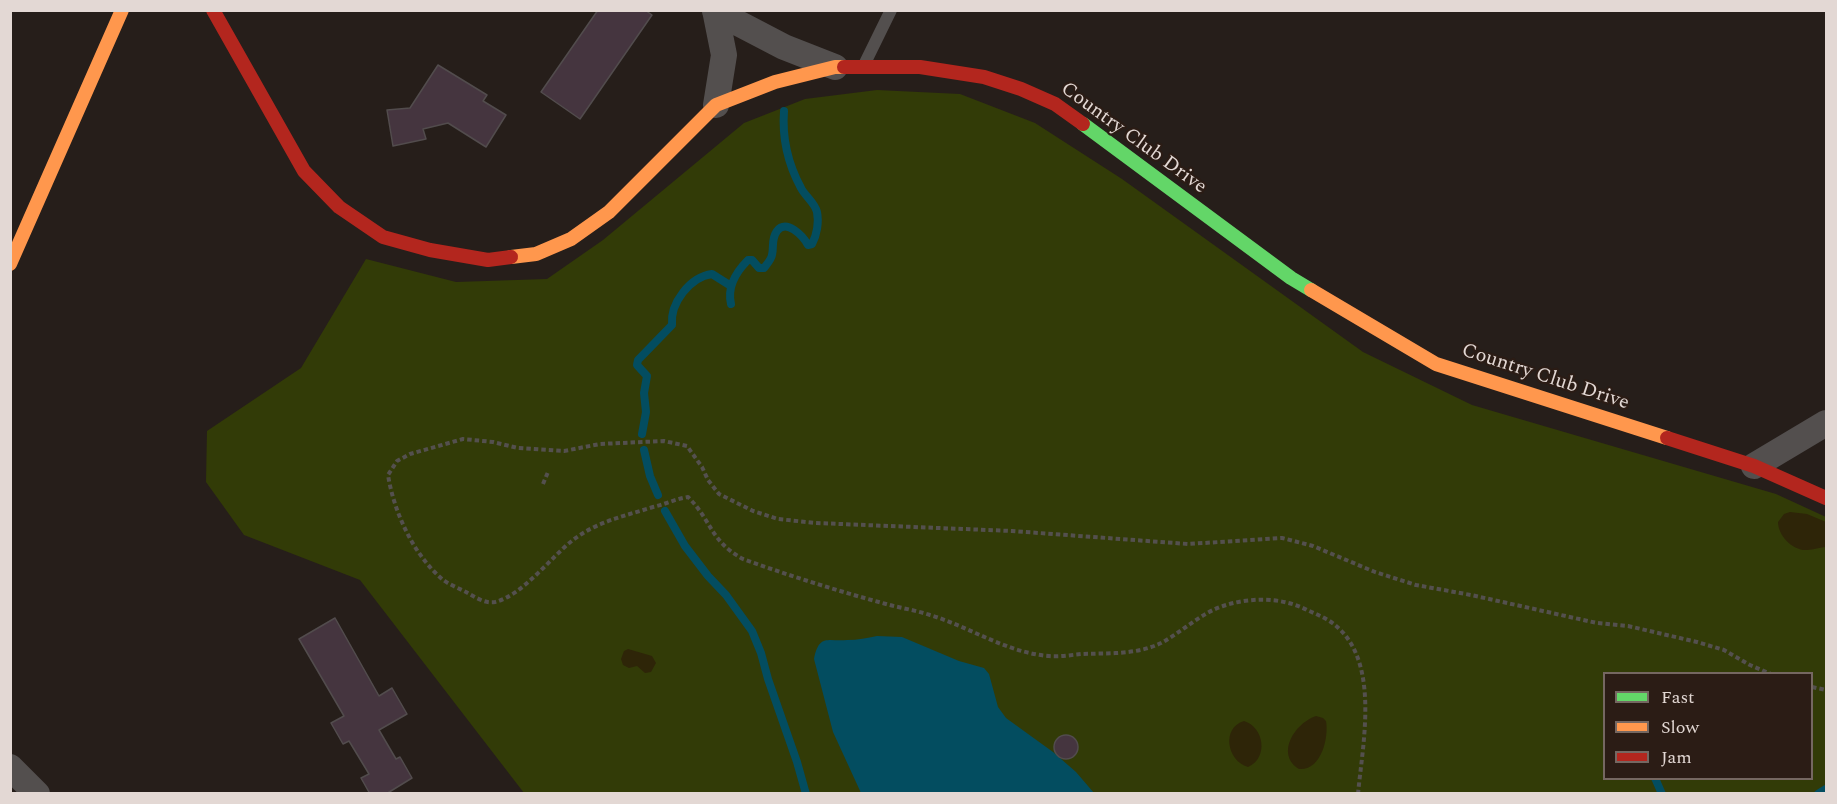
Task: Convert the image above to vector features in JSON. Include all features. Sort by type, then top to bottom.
[{"type":"street","points":[[10,264],[122,10]]},
{"type":"street","name":"Country Club Drive","points":[[213,10],[304,171],[339,207],[383,237],[430,250],[488,260],[536,254],[571,239],[609,212],[716,105],[775,82],[836,67],[920,67],[984,77],[1021,89],[1055,104],[1292,278],[1436,363],[1754,466],[1827,498]]},
{"type":"street","points":[[715,11],[724,55],[716,105]]},
{"type":"street","points":[[715,11],[784,46],[836,67]]},
{"type":"street","points":[[1754,466],[1827,423]]},
{"type":"street","points":[[10,767],[37,794]]},
{"type":"lane","points":[[863,67],[891,10]]},
{"type":"path","points":[[1358,794],[1365,720],[1365,689],[1359,661],[1351,644],[1340,630],[1328,620],[1302,607],[1282,602],[1246,600],[1221,607],[1167,640],[1147,649],[1051,656],[1023,653],[930,615],[846,592],[743,559],[729,551],[716,538],[704,516],[688,498],[674,499],[590,528],[554,556],[523,586],[493,603],[481,601],[443,580],[421,555],[408,534],[388,475],[397,462],[410,454],[463,439],[493,442],[518,448],[564,452],[600,444],[664,441],[687,446],[714,489],[725,499],[778,519],[816,523],[1012,531],[1188,544],[1282,538],[1313,546],[1375,572],[1416,585],[1697,642],[1724,650],[1766,672]]},
{"type":"path","points":[[543,484],[548,472]]},
{"type":"green space","points":[[877,90],[960,94],[1035,123],[1122,179],[1363,352],[1472,405],[1776,494],[1826,517],[1826,793],[524,793],[360,580],[244,535],[206,482],[207,431],[301,368],[366,259],[456,282],[547,279],[603,240],[744,123],[805,99]]},
{"type":"sand","points":[[1790,512],[1807,514],[1826,522],[1826,547],[1802,550],[1787,542],[1778,522],[1784,514]]},
{"type":"sand","points":[[628,649],[652,656],[656,663],[651,672],[645,673],[637,666],[629,668],[623,665],[621,659],[624,651]]},
{"type":"sand","points":[[1316,716],[1326,721],[1325,744],[1313,765],[1299,769],[1292,763],[1288,747],[1301,725]]},
{"type":"sand","points":[[1244,721],[1256,729],[1261,743],[1259,757],[1248,767],[1235,758],[1230,744],[1232,730]]},
{"type":"water","points":[[877,636],[902,637],[959,661],[984,668],[989,674],[998,707],[1006,718],[1053,752],[1076,772],[1094,793],[861,793],[833,732],[814,659],[819,645],[826,640],[855,640]]},
{"type":"building","points":[[598,10],[645,10],[652,15],[580,119],[541,92]]},
{"type":"building","points":[[438,65],[487,95],[483,101],[506,115],[486,147],[448,123],[423,129],[426,139],[393,146],[387,110],[410,108]]},
{"type":"building","points":[[335,618],[379,696],[392,688],[407,714],[379,730],[396,759],[400,757],[412,778],[386,794],[370,794],[361,778],[369,774],[349,741],[343,744],[331,723],[344,716],[299,639]]},
{"type":"building","points":[[1066,735],[1071,736],[1077,742],[1077,752],[1071,758],[1066,759],[1061,758],[1055,752],[1054,747],[1055,742],[1061,736]]},
{"type":"waterway","points":[[731,304],[731,286],[736,275],[748,260],[752,260],[759,268],[764,268],[773,252],[773,240],[777,231],[785,226],[789,227],[808,245],[812,244],[816,233],[818,220],[816,209],[801,188],[789,160],[785,141],[784,111]]},
{"type":"waterway","points":[[642,434],[646,412],[644,393],[647,376],[637,365],[638,360],[672,325],[674,308],[678,300],[696,280],[712,274],[731,286]]},
{"type":"waterway","points":[[644,450],[650,476],[658,495]]},
{"type":"waterway","points":[[665,511],[685,546],[726,595],[752,631],[806,794]]},
{"type":"waterway","points":[[1656,780],[1662,794]]},
{"type":"waterway","points":[[1818,794],[1826,789]]},
{"type":"traffic: fast","points":[[1083,124],[1291,278],[1311,290]]},
{"type":"traffic: slow","points":[[10,264],[122,10]]},
{"type":"traffic: slow","points":[[511,257],[536,254],[571,239],[609,212],[716,105],[775,82],[835,67],[844,67]]},
{"type":"traffic: slow","points":[[1311,290],[1436,364],[1667,438]]},
{"type":"traffic: jam","points":[[213,10],[304,171],[339,207],[383,237],[430,250],[488,260],[511,257]]},
{"type":"traffic: jam","points":[[844,67],[920,67],[984,77],[1021,89],[1055,104],[1083,124]]},
{"type":"traffic: jam","points":[[1667,438],[1754,466],[1826,498]]}]
